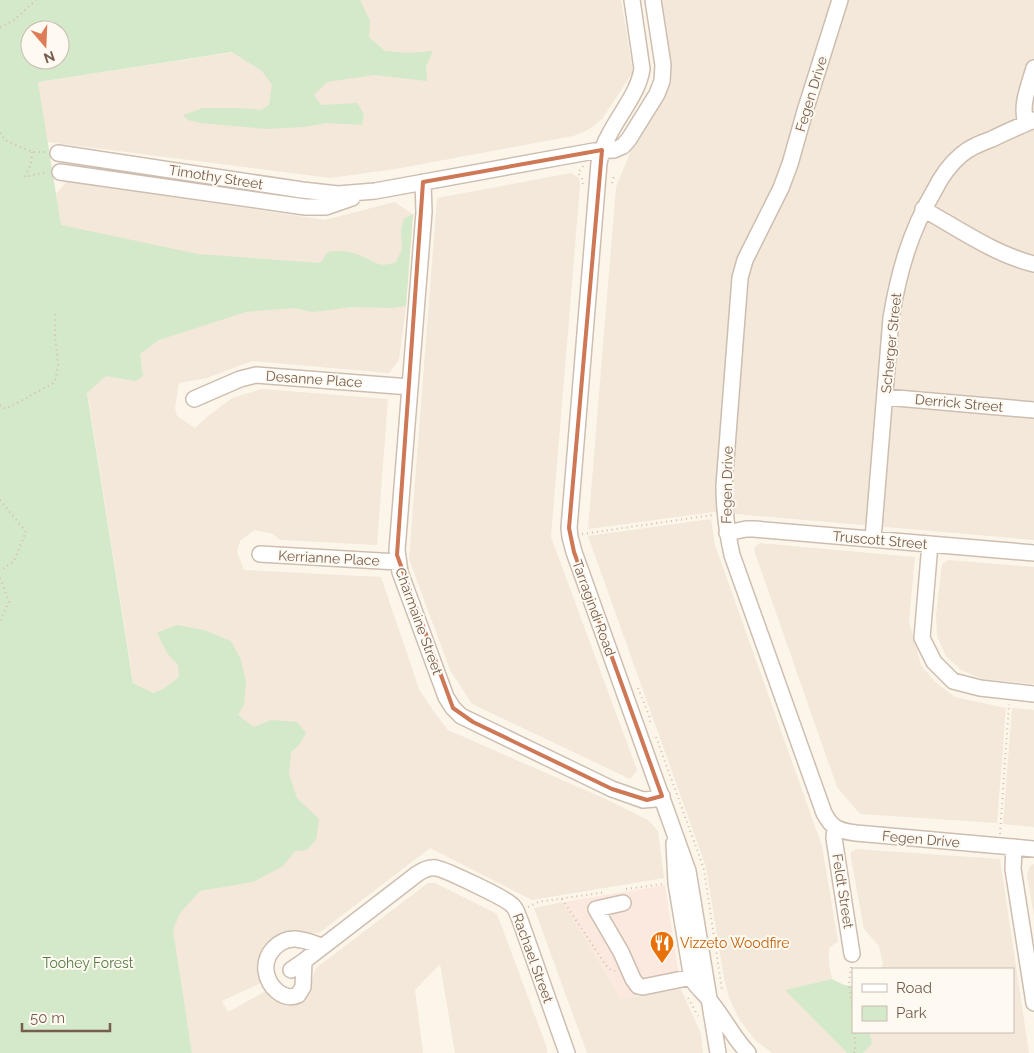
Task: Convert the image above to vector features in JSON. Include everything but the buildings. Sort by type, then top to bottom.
[{"type":"street","name":"Tarragindi Road","points":[[632,0],[642,70],[641,78],[607,137],[602,150],[598,176],[570,517],[570,537],[690,877],[716,996],[718,1053]]},
{"type":"street","points":[[602,150],[614,150],[623,146],[646,113],[661,85],[664,65],[653,0]]},
{"type":"street","name":"Fegen Drive","points":[[840,0],[790,164],[781,188],[745,260],[740,278],[724,486],[727,533],[732,555],[828,822],[835,828],[845,832],[1034,848]]},
{"type":"street","points":[[1030,122],[1024,114],[1024,103],[1034,68]]},
{"type":"street","name":"Scherger Street","points":[[873,539],[891,318],[896,288],[909,243],[923,209],[953,162],[963,153],[976,146],[1030,122]]},
{"type":"street","name":"Timothy Street","points":[[58,153],[320,193],[338,194],[375,191],[602,150]]},
{"type":"street","name":"Timothy Street","points":[[60,172],[312,208],[333,205],[375,191]]},
{"type":"street","name":"Charmaine Street","points":[[424,182],[424,212],[397,537],[398,562],[446,697],[461,716],[612,789],[643,800],[662,796]]},
{"type":"street","points":[[923,209],[998,252],[1034,264]]},
{"type":"street","name":"Desanne Place","points":[[194,399],[240,379],[256,375],[410,387]]},
{"type":"street","name":"Derrick Street","points":[[885,397],[1034,410]]},
{"type":"street","name":"Truscott Street","points":[[727,533],[754,529],[1034,553]]},
{"type":"street","points":[[930,544],[922,638],[934,662],[953,681],[980,688],[1034,694]]},
{"type":"street","name":"Kerrianne Place","points":[[260,554],[398,562]]},
{"type":"street","name":"Feldt Street","points":[[835,828],[834,838],[852,954]]},
{"type":"street","points":[[674,829],[676,883],[692,978],[696,986],[716,996],[732,1034],[748,1053]]},
{"type":"street","points":[[1014,847],[1013,869],[1034,1003]]},
{"type":"street","name":"Rachael Street","points":[[291,970],[422,871],[431,868],[441,870],[477,886],[514,907],[567,1053]]},
{"type":"street","points":[[620,894],[596,909],[622,952],[636,984],[641,988],[692,978]]},
{"type":"street","points":[[304,961],[304,984],[301,992],[297,996],[289,997],[276,991],[269,981],[266,969],[269,956],[276,945],[295,939],[322,947]]},
{"type":"path","points":[[0,27],[13,21],[36,0]]},
{"type":"path","points":[[0,132],[5,140],[32,152],[58,153]]},
{"type":"path","points":[[32,152],[26,177],[48,172],[60,172]]},
{"type":"path","points":[[609,190],[614,176]]},
{"type":"path","points":[[0,405],[6,409],[55,382],[58,365],[55,312]]},
{"type":"path","points":[[0,500],[26,532],[14,561],[0,571]]},
{"type":"path","points":[[588,533],[708,516]]},
{"type":"path","points":[[581,529],[583,534]]},
{"type":"path","points":[[0,578],[9,602],[0,621]]},
{"type":"path","points":[[636,684],[704,870],[716,996]]},
{"type":"path","points":[[1000,824],[1010,702]]},
{"type":"path","points":[[523,909],[536,903],[620,894],[668,883]]},
{"type":"path","points":[[562,899],[607,967],[618,972],[631,974]]},
{"type":"path","points":[[850,970],[849,984],[852,1003]]},
{"type":"path","points":[[854,1053],[855,1033]]},
{"type":"highlighted area","points":[[602,150],[569,528],[574,552],[662,796],[647,800],[612,789],[473,722],[453,708],[397,555],[423,182]]},
{"type":"shaded area","points":[[347,0],[621,0],[633,72],[602,119],[588,130],[573,136],[395,169],[330,178],[47,142],[38,82],[352,34]]},
{"type":"shaded area","points":[[657,0],[1034,0],[1034,540],[714,512],[588,529],[616,187],[635,141],[663,100],[669,81]]},
{"type":"shaded area","points":[[571,173],[579,178],[580,185],[551,537],[637,770],[630,779],[472,704],[450,670],[409,559],[437,198]]},
{"type":"shaded area","points":[[67,181],[325,220],[394,202],[413,214],[406,306],[399,360],[389,373],[252,361],[207,378],[179,383],[175,408],[177,416],[195,428],[232,398],[262,389],[388,399],[377,545],[280,540],[273,534],[254,530],[240,541],[237,552],[244,570],[381,577],[419,689],[448,730],[610,801],[648,820],[658,831],[664,878],[532,900],[430,848],[319,933],[285,933],[263,982],[222,1001],[228,1012],[264,992],[269,992],[294,1003],[304,1001],[316,968],[428,883],[435,883],[497,914],[547,1048],[547,1053],[455,1053],[440,964],[415,990],[423,1053],[192,1053],[56,194]]},
{"type":"shaded area","points":[[711,519],[715,545],[822,846],[838,941],[829,948],[829,964],[832,979],[786,990],[847,1053],[772,1053],[755,1040],[739,1019],[730,1000],[724,978],[706,867],[588,536]]},
{"type":"shaded area","points":[[760,543],[915,557],[909,622],[921,665],[935,682],[955,697],[1006,708],[997,823],[860,814],[837,787],[754,550]]},
{"type":"shaded area","points":[[949,560],[1034,567],[1034,684],[982,679],[961,670],[946,656],[937,636],[936,615],[942,564]]},
{"type":"shaded area","points":[[1012,708],[1034,710],[1034,827],[1003,824]]},
{"type":"shaded area","points":[[856,849],[1000,859],[1029,1053],[863,1053],[872,1044],[870,1033],[1014,1033],[1014,968],[881,968],[883,964],[879,946],[864,929],[851,852]]},
{"type":"shaded area","points":[[1034,864],[1034,917],[1027,874],[1030,866]]},
{"type":"shaded area","points":[[665,885],[681,989],[621,999],[563,902]]},
{"type":"shaded area","points":[[563,902],[621,999],[681,989],[701,1034],[703,1053],[587,1053],[534,908]]},
{"type":"green space","name":"Toohey Forest","points":[[0,0],[360,0],[370,21],[369,37],[385,51],[408,53],[433,51],[426,66],[427,81],[374,75],[327,82],[314,95],[321,105],[357,103],[364,114],[362,125],[327,123],[304,127],[266,129],[188,120],[183,115],[203,108],[261,110],[269,105],[272,85],[262,71],[232,52],[38,82],[61,225],[198,254],[320,263],[328,252],[340,251],[365,257],[385,265],[396,262],[402,249],[401,229],[404,219],[413,214],[406,306],[392,308],[352,307],[313,312],[294,308],[246,312],[159,340],[140,354],[143,376],[136,381],[106,376],[87,393],[133,683],[153,693],[163,689],[179,677],[178,665],[167,653],[157,633],[177,625],[204,630],[231,641],[241,660],[246,682],[244,704],[238,715],[254,727],[271,720],[297,722],[306,733],[299,745],[291,752],[289,774],[297,798],[319,819],[316,840],[307,850],[295,851],[283,866],[253,882],[200,891],[180,913],[173,930],[192,1053],[0,1053]]},
{"type":"green space","points":[[832,979],[844,985],[852,986],[852,1033],[870,1033],[872,1044],[863,1053],[847,1053],[785,990]]},
{"type":"place","name":"Vizzeto Woodfire","points":[[662,964]]}]
